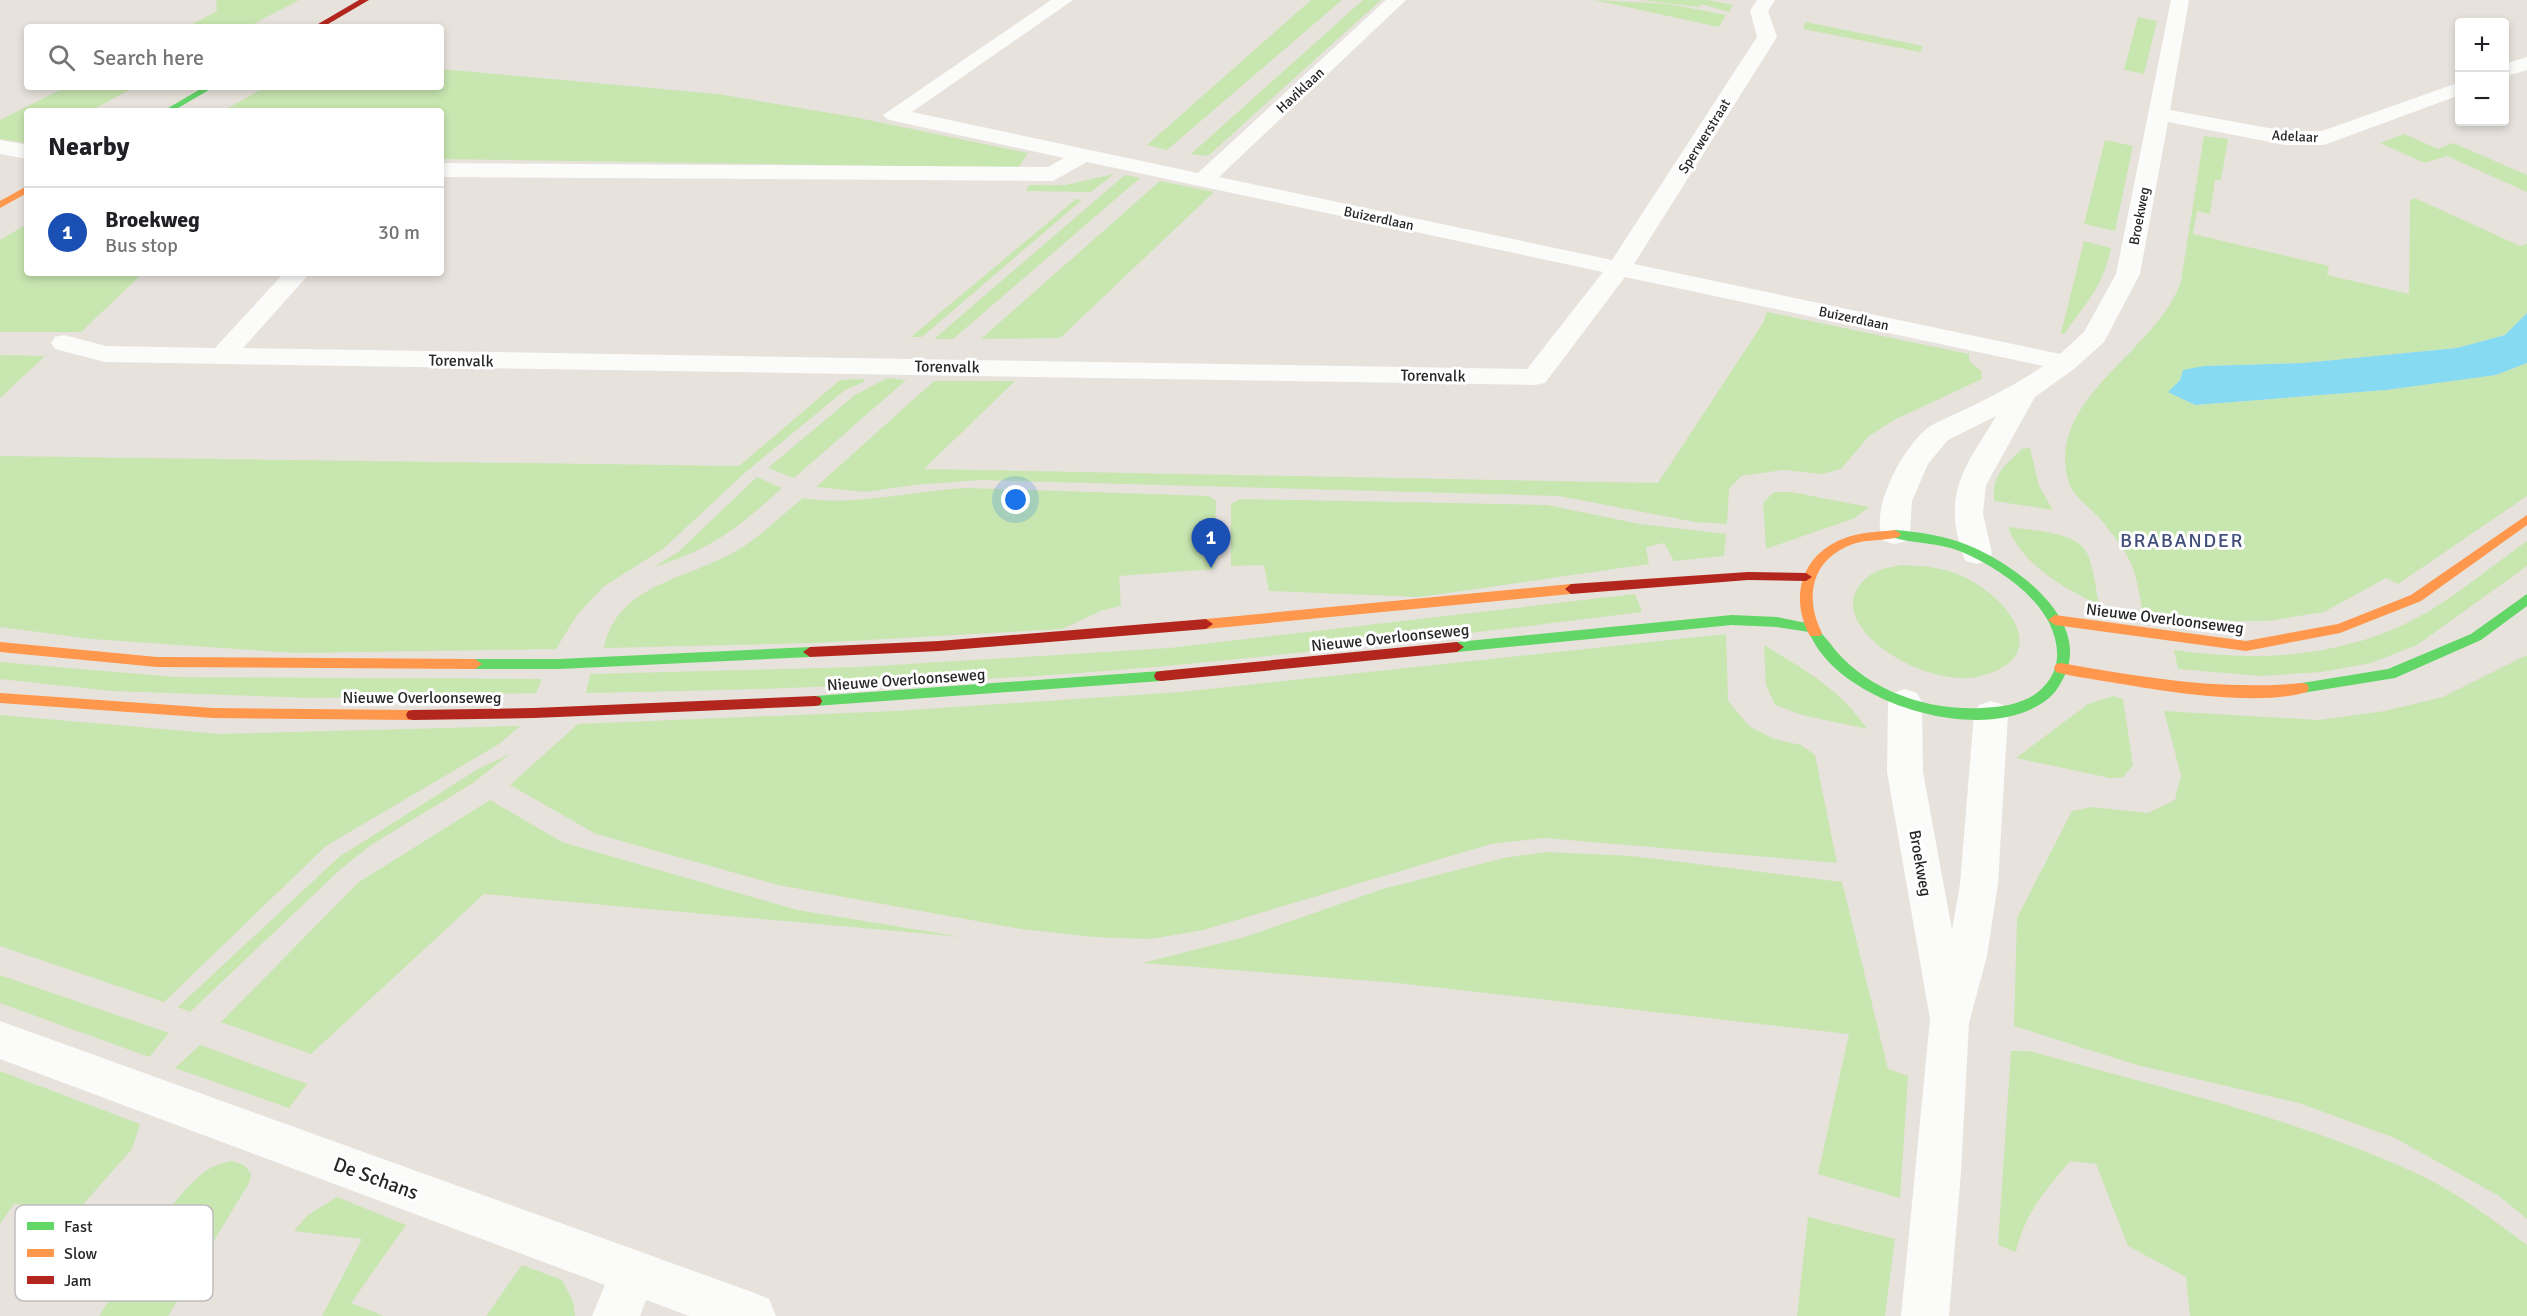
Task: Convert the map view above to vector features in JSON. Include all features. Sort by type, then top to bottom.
[{"type":"street","points":[[322,24],[365,0]]},
{"type":"street","name":"Buizerdlaan","points":[[1064,0],[894,115],[2065,363]]},
{"type":"street","name":"Haviklaan","points":[[1202,180],[1397,0]]},
{"type":"street","name":"Sperwerstraat","points":[[1619,268],[1767,37],[1759,11],[1766,0]]},
{"type":"street","name":"Broekweg","points":[[1895,534],[1897,501],[1902,487],[1916,460],[1938,434],[2024,392],[2065,363],[2096,336],[2128,274],[2180,0]]},
{"type":"street","points":[[2509,70],[2527,63]]},
{"type":"street","points":[[172,108],[205,90]]},
{"type":"street","name":"Adelaar","points":[[2159,114],[2285,138],[2324,138],[2455,90]]},
{"type":"street","points":[[0,147],[24,151]]},
{"type":"street","points":[[444,170],[1053,174],[1083,155]]},
{"type":"street","points":[[0,205],[24,191]]},
{"type":"street","name":"Torenvalk","points":[[64,343],[105,354],[1534,377],[1619,268]]},
{"type":"street","points":[[222,356],[295,276]]},
{"type":"street","name":"Broekweg","points":[[1977,553],[1968,513],[1971,485],[2024,392]]},
{"type":"street","name":"Nieuwe Overloonseweg","points":[[2055,620],[2246,646],[2340,628],[2416,598],[2527,519]]},
{"type":"street","points":[[1895,534],[1943,541],[1977,553],[2013,574],[2039,596],[2055,620],[2064,644],[2061,668],[2054,683],[2041,696],[2019,708],[1991,714],[1956,714],[1905,702],[1869,685],[1834,658],[1811,628],[1803,602],[1806,577],[1815,563],[1843,543],[1861,538],[1895,534]]},
{"type":"street","name":"Nieuwe Overloonseweg","points":[[0,647],[157,662],[367,665],[559,664],[951,646],[1650,582],[1732,576],[1806,577]]},
{"type":"street","points":[[2061,668],[2165,686],[2274,692],[2390,674],[2476,637],[2527,599]]},
{"type":"street","name":"Nieuwe Overloonseweg","points":[[0,698],[213,713],[534,713],[931,695],[1731,620],[1777,622],[1811,628]]},
{"type":"street","name":"Broekweg","points":[[1905,702],[1905,772],[1949,1023]]},
{"type":"street","name":"Broekweg","points":[[1925,1316],[1939,1172],[1949,1023],[1967,956],[1979,884],[1991,714]]},
{"type":"street","name":"De Schans","points":[[0,1040],[752,1316]]},
{"type":"street","points":[[616,1316],[633,1273]]},
{"type":"green space","points":[[216,0],[299,0],[254,24],[193,24],[217,11]]},
{"type":"green space","points":[[1311,0],[1342,0],[1167,150],[1147,145]]},
{"type":"green space","points":[[1363,0],[1381,0],[1208,156],[1191,154]]},
{"type":"green space","points":[[1594,0],[1669,4],[1726,15],[1719,27]]},
{"type":"green space","points":[[1641,0],[1708,0],[1733,5],[1729,12],[1701,4],[1700,7]]},
{"type":"green space","points":[[2138,17],[2157,21],[2144,74],[2124,70]]},
{"type":"green space","points":[[1806,22],[1923,46],[1920,52],[1803,29]]},
{"type":"green space","points":[[444,69],[718,94],[859,118],[1028,153],[1018,168],[444,159],[444,108],[228,108],[260,90],[444,90]]},
{"type":"green space","points":[[60,90],[129,90],[96,108],[24,108]]},
{"type":"green space","points":[[24,108],[24,143],[0,139],[0,120]]},
{"type":"green space","points":[[2404,134],[2438,149],[2453,143],[2527,175],[2527,192],[2447,156],[2425,163],[2380,143]]},
{"type":"green space","points":[[2204,136],[2228,139],[2221,180],[2215,180],[2210,214],[2197,211],[2193,234],[2329,266],[2327,275],[2409,294],[2410,201],[2415,198],[2520,246],[2527,244],[2527,313],[2505,335],[2457,348],[2303,363],[2204,366],[2180,380],[2169,392],[2195,405],[2386,390],[2496,375],[2527,363],[2527,496],[2398,584],[2386,578],[2324,612],[2268,621],[2208,621],[2143,615],[2136,578],[2126,554],[2110,531],[2079,498],[2069,483],[2065,453],[2072,426],[2087,400],[2169,307],[2181,281]]},
{"type":"green space","points":[[2105,140],[2133,146],[2115,231],[2084,224]]},
{"type":"green space","points":[[1114,174],[1091,192],[1026,191],[1029,185],[1066,185]]},
{"type":"green space","points":[[1125,175],[1140,178],[953,339],[934,339]]},
{"type":"green space","points":[[1160,181],[1214,192],[1060,338],[981,339]]},
{"type":"green space","points":[[1076,199],[1082,200],[922,337],[911,337]]},
{"type":"green space","points":[[24,226],[24,276],[140,276],[81,332],[0,332],[0,240]]},
{"type":"green space","points":[[2084,241],[2111,248],[2108,262],[2098,284],[2064,334],[2061,333]]},
{"type":"green space","points":[[1767,312],[1969,354],[1969,361],[1981,371],[1982,379],[1894,420],[1869,436],[1841,469],[1821,474],[1784,470],[1741,476],[1729,489],[1727,524],[1695,522],[1559,496],[980,480],[914,485],[865,492],[816,487],[934,381],[1015,381],[924,469],[1658,483],[1763,323]]},
{"type":"green space","points":[[0,355],[45,356],[0,398]]},
{"type":"green space","points":[[887,378],[906,380],[794,478],[768,468],[855,395]]},
{"type":"green space","points":[[864,379],[864,382],[845,390],[747,471],[663,549],[603,587],[577,615],[556,649],[296,653],[91,639],[0,627],[0,456],[739,466],[840,380]]},
{"type":"green space","points":[[2030,448],[2039,486],[2053,510],[1994,501],[1995,484],[2000,471],[2022,449]]},
{"type":"green space","points":[[757,477],[782,488],[752,515],[723,536],[692,553],[654,567],[678,552]]},
{"type":"green space","points":[[968,488],[1209,496],[1216,501],[1214,569],[1119,576],[1121,606],[1103,610],[1062,629],[814,643],[604,648],[612,626],[624,609],[639,596],[738,550],[803,498],[844,501]]},
{"type":"green space","points":[[1774,492],[1791,492],[1869,507],[1855,518],[1766,549],[1763,503]]},
{"type":"green space","points":[[1240,499],[1547,505],[1640,524],[1726,534],[1724,556],[1674,561],[1664,543],[1646,547],[1649,564],[1420,597],[1269,591],[1264,565],[1231,566],[1231,504]]},
{"type":"green space","points":[[2008,527],[2053,533],[2075,541],[2083,547],[2092,567],[2099,605],[2059,583],[2034,564],[2023,553]]},
{"type":"green space","points":[[2527,541],[2527,566],[2417,645],[2371,663],[2322,672],[2261,676],[2178,669],[2174,650],[2241,656],[2274,655],[2341,646],[2373,637],[2434,608]]},
{"type":"green space","points":[[1901,565],[1949,571],[1980,586],[2008,612],[2017,627],[2020,641],[2016,655],[2003,667],[1981,676],[1957,678],[1930,673],[1903,661],[1879,646],[1862,628],[1853,609],[1857,589],[1875,572]]},
{"type":"green space","points":[[1635,594],[1642,612],[1155,667],[871,685],[586,693],[590,674],[859,667],[1169,648]]},
{"type":"green space","points":[[1726,634],[1728,701],[1749,726],[1774,739],[1801,745],[1815,755],[1837,863],[1545,838],[1491,844],[1203,930],[1151,939],[1094,937],[1021,929],[778,885],[596,834],[510,785],[578,724],[895,711],[1180,692]]},
{"type":"green space","points":[[1764,645],[1821,681],[1845,702],[1867,729],[1802,715],[1775,705],[1766,685]]},
{"type":"green space","points":[[2527,655],[2527,1219],[2499,1196],[2395,1138],[2299,1103],[2137,1065],[2014,1026],[2017,918],[2072,811],[2092,807],[2148,813],[2175,800],[2181,775],[2164,711],[2319,720],[2385,711],[2443,697]]},
{"type":"green space","points":[[0,662],[174,677],[542,679],[536,693],[312,698],[112,691],[0,679]]},
{"type":"green space","points":[[2113,696],[2123,699],[2133,765],[2123,777],[2110,778],[2016,758],[2088,704]]},
{"type":"green space","points":[[0,715],[221,734],[520,726],[499,744],[326,846],[164,1002],[0,946]]},
{"type":"green space","points":[[510,754],[473,783],[371,845],[342,868],[190,1012],[178,1007],[339,857],[478,769]]},
{"type":"green space","points":[[490,800],[562,842],[797,910],[962,937],[484,894],[311,1054],[221,1022],[359,882]]},
{"type":"green space","points":[[1546,852],[1632,856],[1842,882],[1888,1069],[1908,1076],[1900,1198],[1818,1174],[1849,1034],[1398,983],[1143,963],[1245,937],[1383,889],[1504,858]]},
{"type":"green space","points":[[0,975],[169,1033],[149,1057],[0,1003]]},
{"type":"green space","points":[[200,1045],[307,1084],[289,1108],[175,1068]]},
{"type":"green space","points":[[2011,1051],[2029,1051],[2276,1120],[2325,1136],[2434,1182],[2475,1207],[2527,1245],[2527,1316],[2190,1316],[2186,1277],[2128,1246],[2096,1164],[2070,1161],[2030,1214],[2016,1252],[1998,1245]]},
{"type":"green space","points":[[0,1071],[140,1124],[132,1149],[82,1205],[14,1204],[0,1224]]},
{"type":"green space","points":[[232,1161],[244,1165],[251,1174],[249,1183],[213,1242],[213,1205],[173,1205],[192,1183],[215,1166]]},
{"type":"green space","points":[[337,1197],[406,1225],[351,1303],[384,1316],[322,1316],[362,1239],[294,1231],[308,1215]]},
{"type":"green space","points":[[1808,1217],[1895,1239],[1885,1316],[1797,1316]]},
{"type":"green space","points":[[522,1265],[562,1280],[573,1301],[575,1316],[486,1316]]},
{"type":"green space","points":[[108,1301],[177,1301],[168,1316],[99,1316]]},
{"type":"water","points":[[2527,313],[2527,363],[2496,375],[2386,390],[2195,405],[2168,392],[2180,380],[2183,370],[2204,366],[2303,363],[2457,348],[2505,335]]},
{"type":"traffic: fast","points":[[172,108],[205,90]]},
{"type":"traffic: fast","points":[[1815,633],[1848,671],[1869,686],[1892,698],[1942,712],[1968,714],[2001,712],[2032,702],[2051,688],[2063,667],[2064,645],[2057,624],[2026,586],[2005,570],[1966,549],[1931,539],[1895,534]]},
{"type":"traffic: fast","points":[[2302,688],[2390,674],[2476,637],[2527,599]]},
{"type":"traffic: fast","points":[[1457,647],[1732,620],[1777,622],[1811,628]]},
{"type":"traffic: fast","points":[[475,664],[559,664],[810,652]]},
{"type":"traffic: fast","points":[[815,701],[1161,676]]},
{"type":"traffic: slow","points":[[0,205],[24,191]]},
{"type":"traffic: slow","points":[[2055,620],[2246,646],[2340,628],[2416,598],[2527,519]]},
{"type":"traffic: slow","points":[[1815,633],[1805,606],[1805,592],[1815,567],[1823,557],[1848,541],[1895,534]]},
{"type":"traffic: slow","points":[[1206,624],[1571,589]]},
{"type":"traffic: slow","points":[[0,647],[157,662],[475,664]]},
{"type":"traffic: slow","points":[[2061,668],[2151,684],[2212,691],[2242,692],[2302,688]]},
{"type":"traffic: slow","points":[[0,698],[213,713],[413,715]]},
{"type":"traffic: jam","points":[[322,24],[365,0]]},
{"type":"traffic: jam","points":[[1571,589],[1748,576],[1806,577]]},
{"type":"traffic: jam","points":[[810,652],[939,646],[1206,624]]},
{"type":"traffic: jam","points":[[1161,676],[1457,647]]},
{"type":"traffic: jam","points":[[413,715],[534,713],[815,701]]},
{"type":"place","name":"Broekweg","points":[[1211,568]]},
{"type":"district","name":"BRABANDER","points":[[2182,540]]}]
